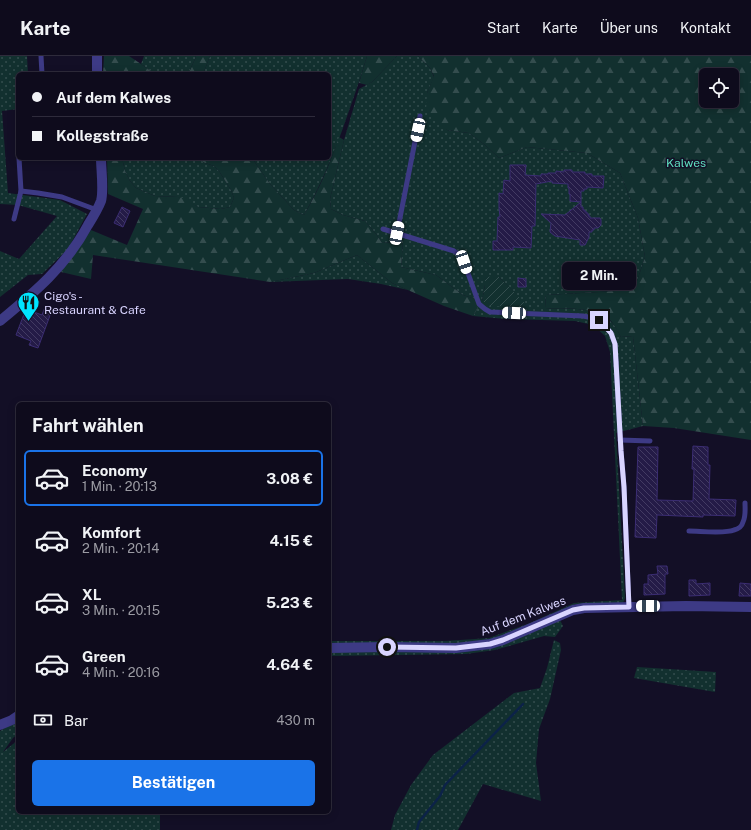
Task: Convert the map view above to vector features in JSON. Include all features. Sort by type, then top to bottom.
[{"type":"street","points":[[96,56],[97,72]]},
{"type":"street","points":[[0,321],[39,288],[64,262],[83,235],[101,200],[101,160]]},
{"type":"street","name":"Auf dem Kalwes","points":[[331,648],[456,648],[490,644],[503,640],[573,610],[584,608],[686,606],[751,607]]},
{"type":"street","points":[[0,725],[16,717]]},
{"type":"lane","points":[[41,56],[42,72]]},
{"type":"lane","points":[[397,233],[420,116]]},
{"type":"lane","points":[[14,219],[21,191],[19,160]]},
{"type":"lane","points":[[21,191],[62,197],[97,210]]},
{"type":"lane","points":[[383,228],[454,251],[460,255],[479,304],[490,312],[583,316],[599,320],[611,333],[615,344],[624,487],[629,607]]},
{"type":"lane","points":[[620,440],[650,441]]},
{"type":"lane","points":[[689,531],[726,532],[739,528],[745,515],[744,503]]},
{"type":"green space","points":[[0,56],[27,56],[28,72],[16,72],[16,109],[2,111],[8,193],[60,200],[87,214],[68,249],[42,274],[28,275],[0,297],[0,251],[19,259],[57,216],[18,205],[0,204]]},
{"type":"green space","points":[[104,56],[129,56],[152,72],[103,72]]},
{"type":"green space","points":[[144,56],[196,57],[189,72],[152,72],[141,64]]},
{"type":"green space","points":[[195,56],[210,56],[204,72],[189,72],[196,57]]},
{"type":"green space","points":[[210,56],[367,56],[331,159],[331,72],[204,72]]},
{"type":"green space","points":[[367,56],[397,56],[372,82],[367,85],[359,83]]},
{"type":"green space","points":[[397,56],[418,56],[430,68],[434,77],[427,93],[447,130],[469,133],[499,158],[527,147],[587,153],[620,173],[638,218],[645,257],[634,290],[546,295],[545,308],[579,309],[596,313],[612,322],[621,337],[633,336],[643,426],[616,433],[625,598],[623,603],[588,605],[575,604],[503,637],[476,643],[331,644],[331,641],[446,641],[489,638],[530,623],[574,603],[622,600],[610,352],[605,336],[593,325],[575,321],[506,319],[473,316],[481,301],[463,295],[436,275],[401,267],[403,241],[382,243],[365,221],[343,215],[331,209],[330,199],[344,140],[359,89],[372,82]],"holes":[[[499,277],[528,307],[482,301],[485,285]]]},
{"type":"green space","name":"Kalwes","points":[[418,56],[751,56],[751,440],[674,428],[643,426],[633,336],[621,337],[611,321],[597,313],[580,309],[545,308],[546,295],[634,290],[645,257],[638,218],[620,173],[587,153],[527,147],[499,158],[469,133],[447,130],[426,111],[427,93],[434,76],[430,68]]},
{"type":"green space","points":[[339,137],[344,140],[330,199],[331,209],[343,215],[365,221],[382,243],[403,241],[401,267],[436,275],[463,295],[482,301],[473,316],[444,306],[392,283],[357,255],[314,273],[270,282],[93,255],[91,279],[61,272],[91,230],[127,245],[143,209],[108,194],[107,160],[122,160],[125,171],[130,181],[136,188],[155,196],[183,198],[198,207],[221,209],[230,207],[234,198],[231,190],[214,166],[200,160],[253,160],[270,184],[294,210],[304,215],[315,196]]},
{"type":"green space","points":[[122,160],[200,160],[214,166],[219,171],[231,190],[234,198],[230,207],[221,209],[198,207],[178,197],[155,196],[136,188],[130,181],[125,171]]},
{"type":"green space","points":[[253,160],[330,160],[304,215],[294,210],[270,184]]},
{"type":"green space","points":[[357,255],[392,283],[408,290],[348,279],[270,282],[314,273]]},
{"type":"green space","points":[[499,276],[529,307],[490,306],[482,301],[485,277]]},
{"type":"green space","points":[[560,620],[563,626],[555,637],[544,636],[495,650],[466,654],[331,656],[331,651],[456,652]]},
{"type":"green space","points":[[554,640],[560,643],[561,650],[550,699],[539,729],[536,763],[541,801],[483,784],[458,830],[391,830],[395,815],[411,785],[433,755],[514,693],[540,688]]},
{"type":"green space","points":[[637,667],[716,672],[715,692],[634,678]]},
{"type":"green space","points":[[16,721],[16,736],[3,752],[16,742],[16,814],[160,814],[160,830],[0,830],[0,731]]},
{"type":"building","points":[[510,165],[526,165],[525,175],[541,176],[541,174],[556,173],[556,171],[564,172],[564,170],[572,170],[572,172],[585,172],[585,174],[592,174],[592,176],[604,176],[603,188],[587,187],[584,191],[581,191],[581,202],[570,201],[568,184],[552,183],[552,181],[536,184],[535,226],[532,226],[531,248],[513,247],[513,250],[493,250],[493,241],[497,241],[498,217],[500,217],[499,193],[503,194],[504,180],[510,181]]},
{"type":"building","points":[[581,202],[581,207],[583,207],[583,210],[587,212],[587,214],[589,214],[588,216],[590,216],[590,218],[600,218],[601,220],[601,225],[598,228],[594,228],[592,232],[589,232],[589,237],[585,245],[580,245],[580,240],[555,236],[550,232],[551,223],[541,214],[565,215]]},
{"type":"building","points":[[122,207],[130,211],[123,227],[114,223]]},
{"type":"building","points":[[518,278],[526,279],[526,287],[518,287]]},
{"type":"building","points":[[45,307],[52,310],[38,348],[29,345],[31,341],[16,335],[26,309],[42,315]]},
{"type":"building","points":[[693,446],[708,447],[708,465],[710,465],[709,499],[736,500],[735,516],[703,515],[703,517],[657,515],[656,538],[635,537],[638,447],[658,447],[657,500],[693,501]]},
{"type":"building","points":[[657,566],[667,566],[668,574],[665,574],[665,594],[644,595],[644,584],[648,584],[648,575],[658,574]]},
{"type":"building","points":[[689,580],[696,580],[696,584],[710,583],[710,595],[689,596]]},
{"type":"building","points":[[740,583],[751,584],[751,596],[739,596]]},
{"type":"waterway","points":[[417,830],[419,822],[440,796],[445,785],[523,704]]},
{"type":"place","name":"Cigo's - Restaurant & Cafe","points":[[28,322]]},
{"type":"route","points":[[387,647],[456,648],[490,644],[503,640],[573,610],[584,608],[629,607],[624,487],[615,344],[611,333],[599,320]]}]
